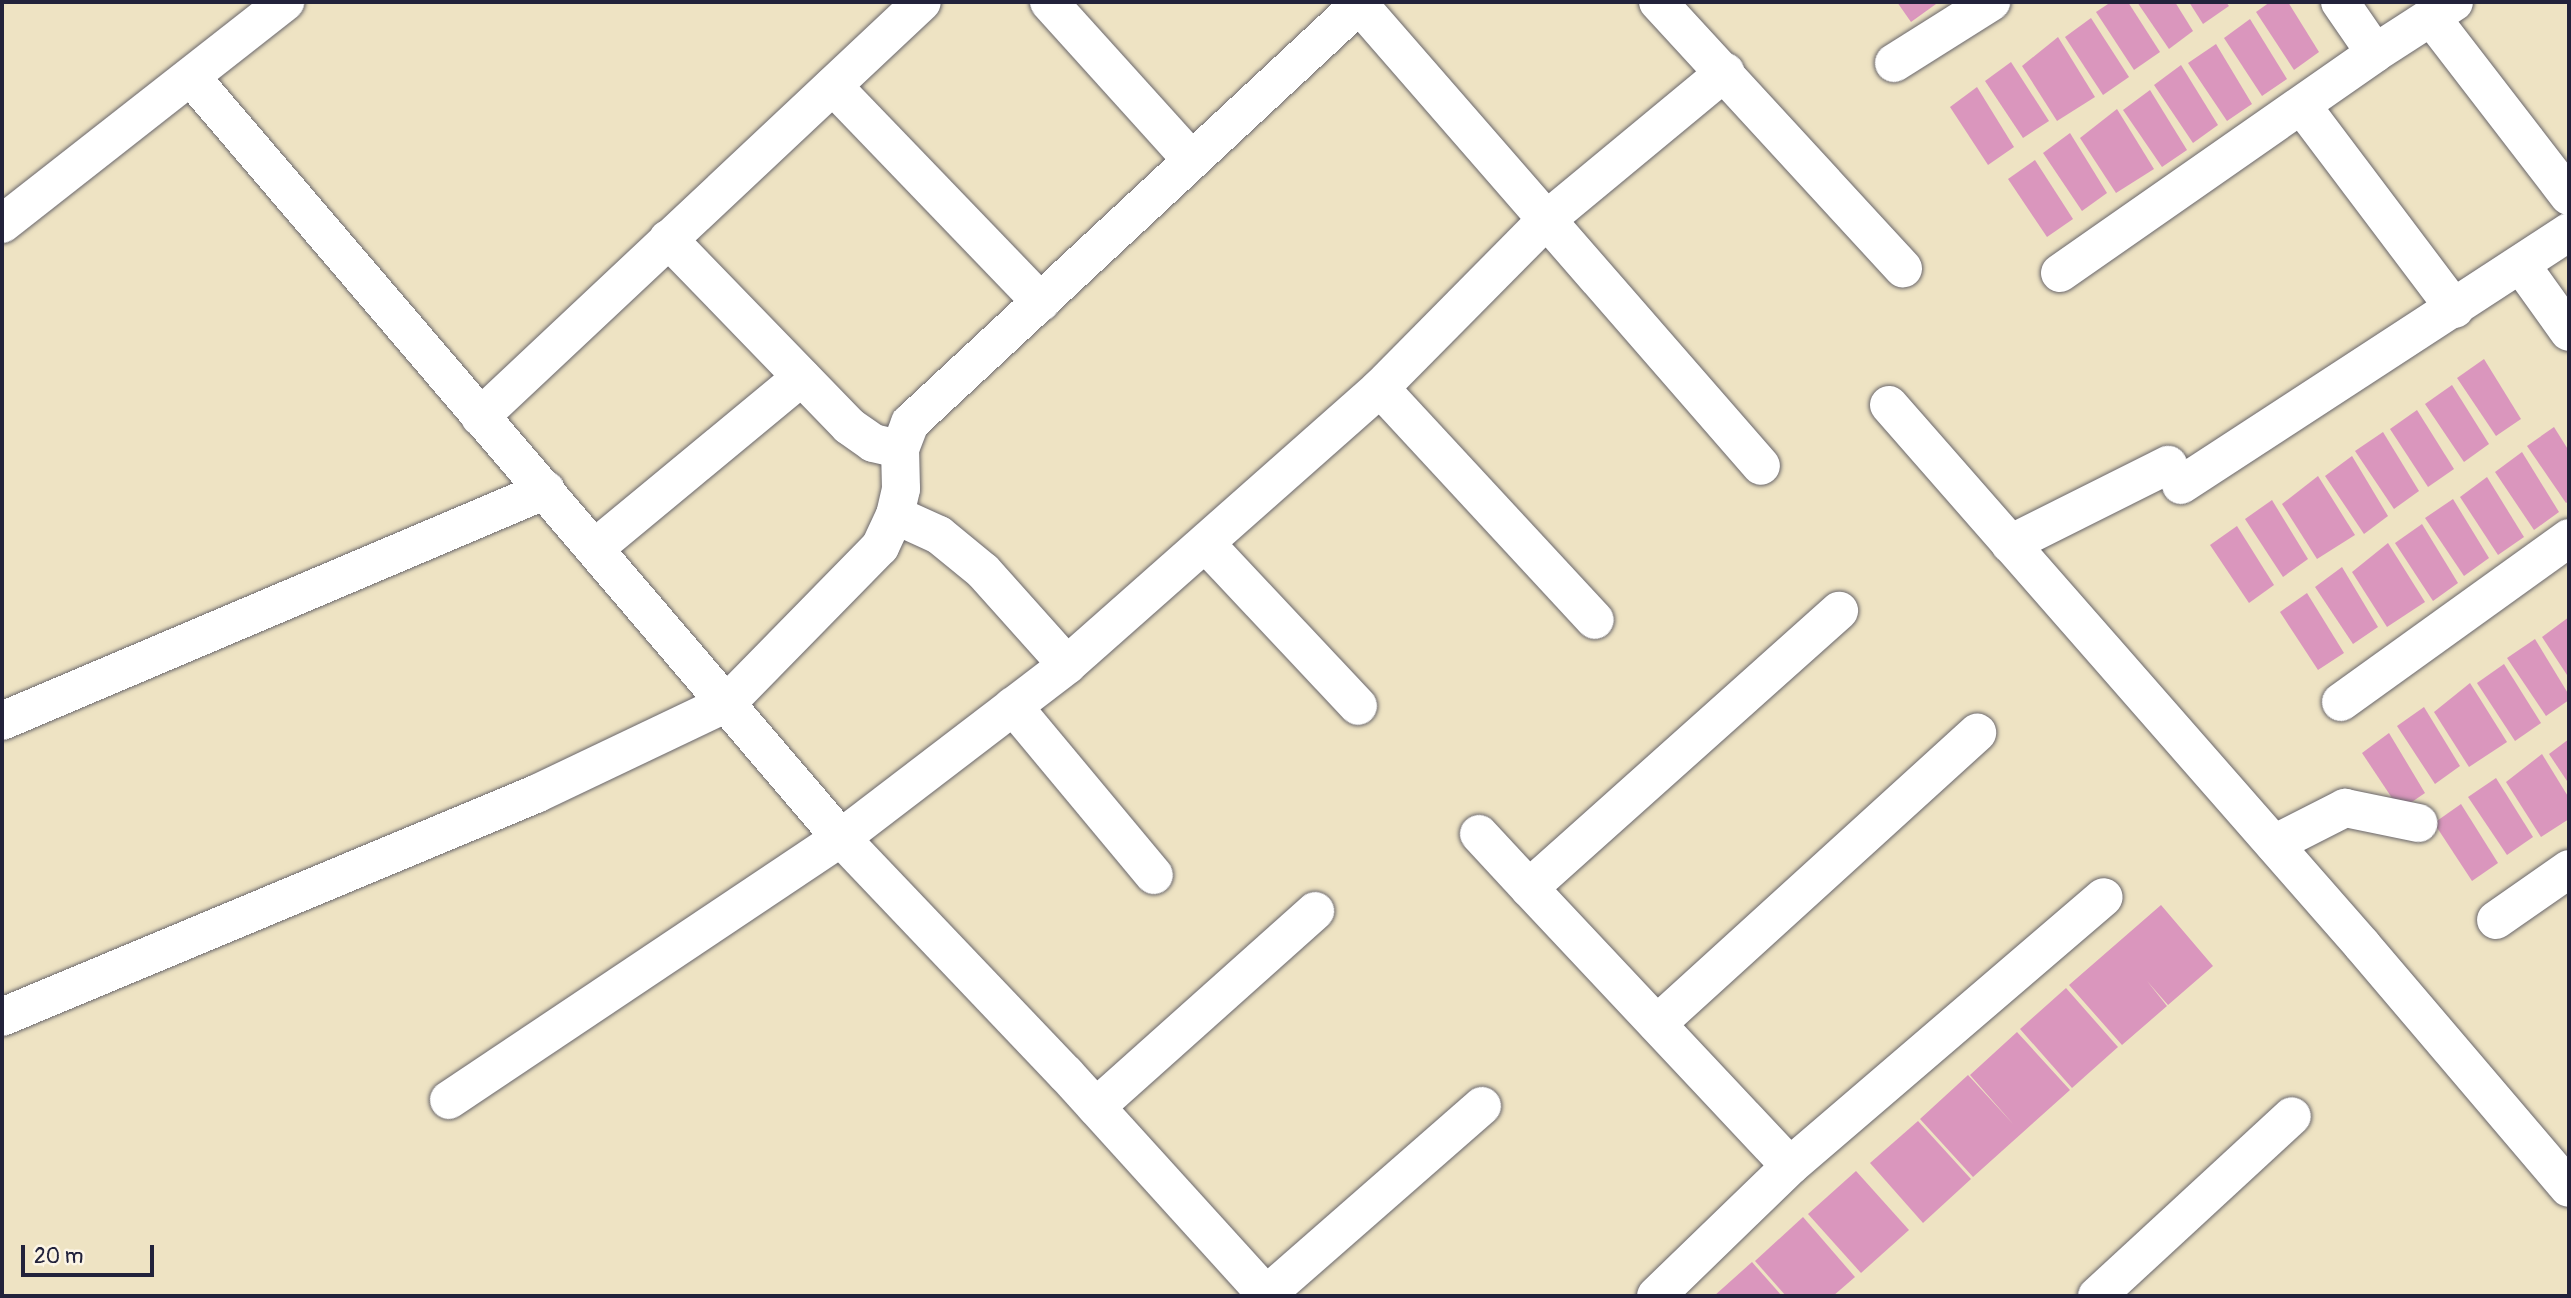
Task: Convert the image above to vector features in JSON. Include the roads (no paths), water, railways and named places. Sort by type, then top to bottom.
[{"type":"street","points":[[2,224],[285,2]]},
{"type":"street","points":[[480,417],[922,2]]},
{"type":"street","points":[[1049,2],[1191,159]]},
{"type":"street","points":[[1658,2],[1903,268]]},
{"type":"street","points":[[1894,62],[1991,2]]},
{"type":"street","points":[[2340,2],[2375,53]]},
{"type":"street","points":[[2,1017],[536,794],[727,703],[880,547],[895,516],[901,489],[901,449],[910,423],[1360,3],[1545,221],[1761,466]]},
{"type":"street","points":[[2060,274],[2442,9],[2569,196]]},
{"type":"street","points":[[449,1100],[841,838],[1067,665],[1380,388],[1545,221],[1725,72]]},
{"type":"street","points":[[191,77],[841,838],[1096,1107],[1266,1296],[1482,1106]]},
{"type":"street","points":[[833,86],[1041,302]]},
{"type":"street","points":[[2302,106],[2455,309]]},
{"type":"street","points":[[2010,544],[2174,475],[2455,309],[2569,232]]},
{"type":"street","points":[[667,239],[849,426],[873,443],[901,449]]},
{"type":"street","points":[[2521,265],[2569,332]]},
{"type":"street","points":[[595,548],[802,377]]},
{"type":"street","points":[[1380,388],[1595,620]]},
{"type":"street","points":[[1889,405],[2274,844],[2569,1188]]},
{"type":"street","points":[[2,720],[546,490]]},
{"type":"street","points":[[895,516],[939,535],[983,571],[1067,665]]},
{"type":"street","points":[[2341,702],[2569,538]]},
{"type":"street","points":[[1206,544],[1358,706]]},
{"type":"street","points":[[1529,888],[1839,611]]},
{"type":"street","points":[[1013,706],[1154,875]]},
{"type":"street","points":[[1657,1024],[1977,733]]},
{"type":"street","points":[[2274,844],[2345,807],[2418,823]]},
{"type":"street","points":[[1479,834],[1790,1166]]},
{"type":"street","points":[[2496,920],[2569,869]]},
{"type":"street","points":[[1656,1296],[1790,1166],[2104,897]]},
{"type":"street","points":[[1096,1107],[1315,911]]},
{"type":"street","points":[[2097,1296],[2292,1116]]}]
